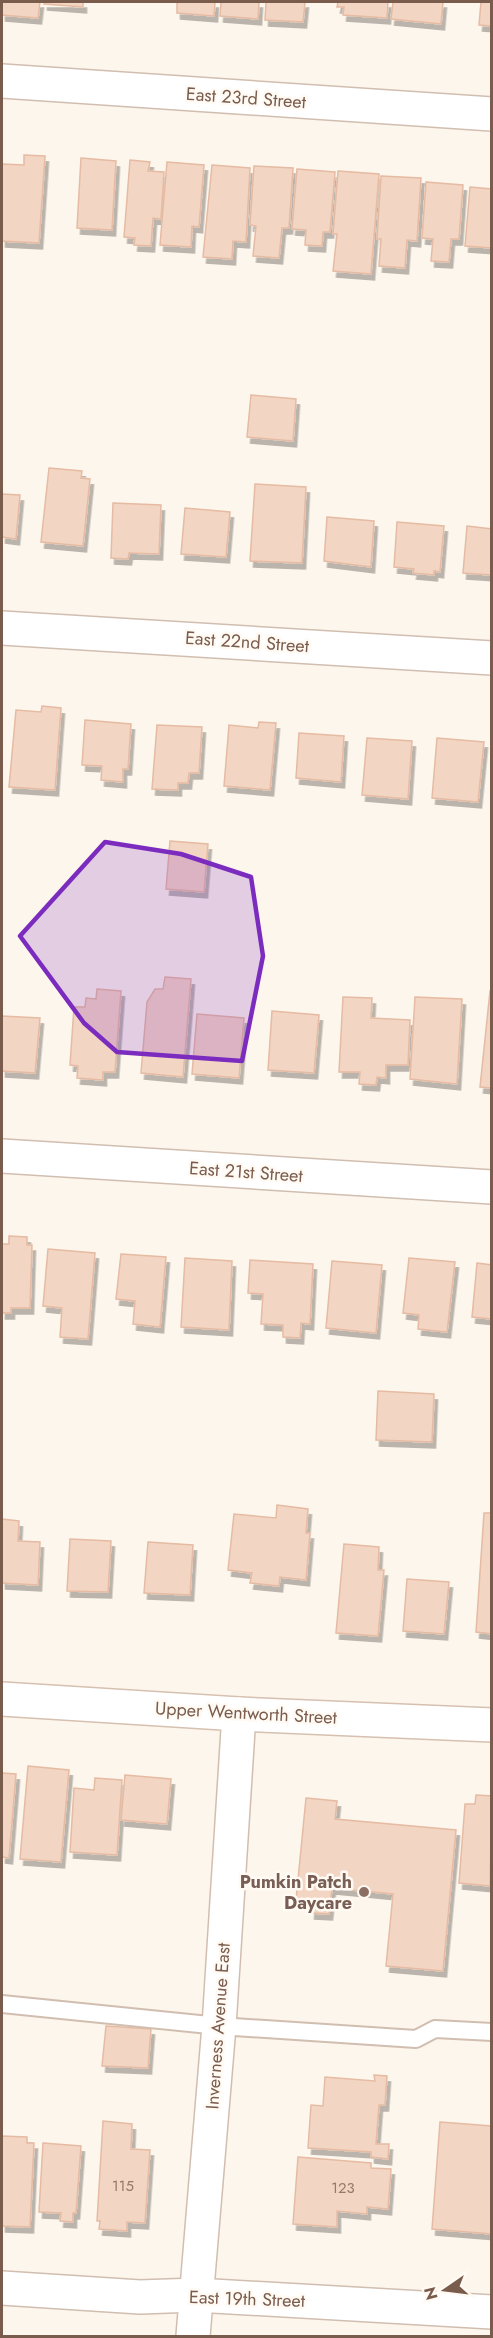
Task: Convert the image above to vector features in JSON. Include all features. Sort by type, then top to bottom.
[{"type":"street","name":"East 23rd Street","points":[[2,81],[492,114]]},
{"type":"street","name":"East 22nd Street","points":[[2,628],[492,658]]},
{"type":"street","name":"East 21st Street","points":[[2,1156],[492,1187]]},
{"type":"street","name":"Upper Wentworth Street","points":[[2,1699],[239,1714],[492,1725]]},
{"type":"street","name":"Inverness Avenue East","points":[[193,2337],[219,2026],[239,1714]]},
{"type":"street","name":"East 19th Street","points":[[2,2288],[140,2297],[196,2295],[492,2312]]},
{"type":"lane","points":[[2,2004],[219,2026],[416,2039],[435,2029],[492,2032]]},
{"type":"highlighted area","points":[[105,842],[181,854],[251,877],[263,956],[242,1061],[117,1052],[84,1023],[20,936]]},
{"type":"building","points":[[2,2],[40,2],[38,18],[2,15]]},
{"type":"building","points":[[44,2],[83,2],[83,7],[44,4]]},
{"type":"building","points":[[177,2],[215,2],[214,16],[177,13]]},
{"type":"building","points":[[221,2],[259,2],[258,19],[220,16]]},
{"type":"building","points":[[266,2],[305,2],[303,22],[265,20]]},
{"type":"building","points":[[338,2],[388,2],[387,18],[343,15],[344,7],[337,7]]},
{"type":"building","points":[[393,2],[443,2],[441,24],[391,19]]},
{"type":"building","points":[[481,2],[492,2],[492,26],[479,25]]},
{"type":"building","points":[[24,155],[45,156],[39,243],[2,241],[2,164],[24,165]]},
{"type":"building","points":[[81,158],[116,161],[112,230],[77,228]]},
{"type":"building","points":[[130,160],[150,162],[148,171],[164,172],[161,219],[153,218],[151,246],[134,245],[135,238],[124,237]]},
{"type":"building","points":[[167,162],[204,165],[199,227],[192,226],[191,247],[160,245]]},
{"type":"building","points":[[212,165],[250,168],[246,242],[233,241],[232,259],[203,257]]},
{"type":"building","points":[[254,166],[293,168],[289,228],[282,228],[279,258],[253,256],[256,226],[250,225]]},
{"type":"building","points":[[297,169],[335,172],[330,232],[323,232],[322,246],[305,245],[306,230],[292,229]]},
{"type":"building","points":[[338,171],[379,174],[371,274],[333,271],[337,234],[333,234]]},
{"type":"building","points":[[381,176],[421,178],[417,241],[407,240],[405,268],[379,266],[381,239],[377,239]]},
{"type":"building","points":[[426,182],[463,185],[459,239],[451,239],[449,262],[431,261],[433,239],[422,238]]},
{"type":"building","points":[[470,187],[492,189],[492,248],[465,246]]},
{"type":"building","points":[[251,395],[296,399],[293,441],[247,437]]},
{"type":"building","points":[[49,468],[82,471],[81,478],[90,479],[83,546],[41,542]]},
{"type":"building","points":[[255,484],[306,487],[302,563],[250,561]]},
{"type":"building","points":[[2,494],[20,495],[16,539],[2,537]]},
{"type":"building","points":[[113,503],[161,505],[159,554],[129,553],[128,559],[111,558]]},
{"type":"building","points":[[185,508],[230,512],[226,557],[181,554]]},
{"type":"building","points":[[327,517],[374,521],[371,567],[324,561]]},
{"type":"building","points":[[397,522],[444,526],[440,572],[434,571],[434,575],[413,573],[414,569],[394,567]]},
{"type":"building","points":[[467,526],[492,529],[492,575],[463,573]]},
{"type":"building","points":[[42,706],[61,708],[55,790],[9,787],[16,710],[41,712]]},
{"type":"building","points":[[85,720],[131,724],[128,769],[123,769],[123,782],[101,780],[102,766],[82,765]]},
{"type":"building","points":[[259,722],[276,723],[270,790],[224,786],[229,725],[258,728]]},
{"type":"building","points":[[157,725],[202,727],[199,773],[189,773],[188,783],[178,783],[178,790],[152,789]]},
{"type":"building","points":[[299,733],[344,736],[341,782],[296,778]]},
{"type":"building","points":[[367,738],[412,741],[408,799],[362,795]]},
{"type":"building","points":[[437,738],[484,742],[478,802],[432,798]]},
{"type":"building","points":[[170,841],[208,844],[204,892],[166,889]]},
{"type":"building","points":[[165,977],[191,979],[183,1077],[141,1073],[147,1002],[155,989],[163,989]]},
{"type":"building","points":[[97,989],[121,991],[115,1072],[103,1072],[103,1080],[77,1078],[78,1066],[70,1065],[74,1007],[85,1007],[86,998],[96,999]]},
{"type":"building","points":[[490,991],[492,991],[492,1088],[480,1087]]},
{"type":"building","points":[[343,997],[372,998],[371,1018],[410,1020],[408,1065],[386,1065],[386,1078],[377,1077],[376,1085],[359,1084],[360,1072],[339,1072]]},
{"type":"building","points":[[415,997],[462,999],[457,1084],[410,1079]]},
{"type":"building","points":[[272,1011],[319,1015],[314,1073],[268,1070]]},
{"type":"building","points":[[197,1014],[244,1018],[239,1078],[192,1074]]},
{"type":"building","points":[[2,1016],[40,1018],[35,1073],[2,1071]]},
{"type":"building","points":[[9,1236],[27,1237],[27,1245],[32,1245],[30,1308],[11,1308],[11,1313],[2,1313],[2,1244],[9,1244]]},
{"type":"building","points":[[48,1249],[95,1253],[88,1339],[60,1337],[62,1308],[43,1306]]},
{"type":"building","points":[[121,1254],[166,1257],[160,1327],[133,1324],[135,1301],[116,1299]]},
{"type":"building","points":[[185,1258],[232,1261],[229,1330],[181,1327]]},
{"type":"building","points":[[409,1258],[455,1262],[447,1332],[418,1329],[419,1315],[403,1313]]},
{"type":"building","points":[[250,1260],[313,1264],[310,1324],[301,1323],[300,1338],[283,1337],[283,1325],[261,1324],[263,1294],[248,1293]]},
{"type":"building","points":[[332,1261],[382,1265],[376,1333],[326,1328]]},
{"type":"building","points":[[477,1263],[492,1265],[492,1319],[472,1317]]},
{"type":"building","points":[[378,1391],[434,1394],[432,1442],[376,1440]]},
{"type":"building","points":[[277,1505],[308,1509],[306,1533],[310,1533],[306,1580],[280,1577],[279,1586],[250,1583],[252,1573],[228,1570],[234,1514],[276,1518]]},
{"type":"building","points":[[484,1513],[492,1513],[492,1634],[476,1632]]},
{"type":"building","points":[[2,1519],[19,1521],[18,1541],[40,1542],[38,1585],[2,1583]]},
{"type":"building","points":[[70,1539],[111,1541],[108,1592],[67,1591]]},
{"type":"building","points":[[148,1542],[193,1545],[190,1595],[144,1593]]},
{"type":"building","points":[[344,1544],[379,1547],[378,1570],[384,1570],[378,1636],[336,1633]]},
{"type":"building","points":[[407,1579],[449,1582],[444,1634],[403,1631]]},
{"type":"building","points":[[28,1766],[69,1770],[61,1862],[20,1859]]},
{"type":"building","points":[[2,1773],[16,1774],[9,1858],[2,1857]]},
{"type":"building","points":[[125,1775],[171,1779],[167,1824],[121,1820]]},
{"type":"building","points":[[95,1778],[122,1780],[117,1855],[70,1852],[74,1788],[94,1790]]},
{"type":"building","points":[[476,1795],[492,1796],[490,1886],[459,1883],[465,1804],[475,1804]]},
{"type":"building","points":[[306,1798],[337,1801],[335,1819],[456,1830],[443,1971],[386,1966],[393,1894],[332,1888],[329,1914],[311,1913],[312,1902],[296,1900]]},
{"type":"building","points":[[106,2026],[151,2029],[148,2068],[102,2066]]},
{"type":"building","points":[[374,2075],[387,2076],[385,2105],[379,2105],[376,2144],[389,2144],[388,2159],[371,2157],[371,2152],[308,2148],[311,2105],[323,2106],[325,2077],[375,2081]]},
{"type":"building","points":[[103,2121],[132,2124],[131,2149],[150,2150],[145,2223],[127,2222],[127,2231],[99,2229],[100,2221],[97,2221]]},
{"type":"building","points":[[440,2122],[492,2126],[492,2234],[432,2229]]},
{"type":"building","points":[[2,2136],[27,2137],[27,2143],[34,2143],[30,2227],[2,2226]]},
{"type":"building","points":[[43,2143],[81,2146],[76,2213],[73,2213],[73,2222],[60,2221],[61,2213],[39,2212]]},
{"type":"building","points":[[298,2157],[371,2163],[371,2168],[391,2169],[388,2209],[367,2207],[367,2214],[337,2211],[337,2227],[293,2224]]},
{"type":"place","name":"Pumkin Patch Daycare","points":[[364,1892]]}]
